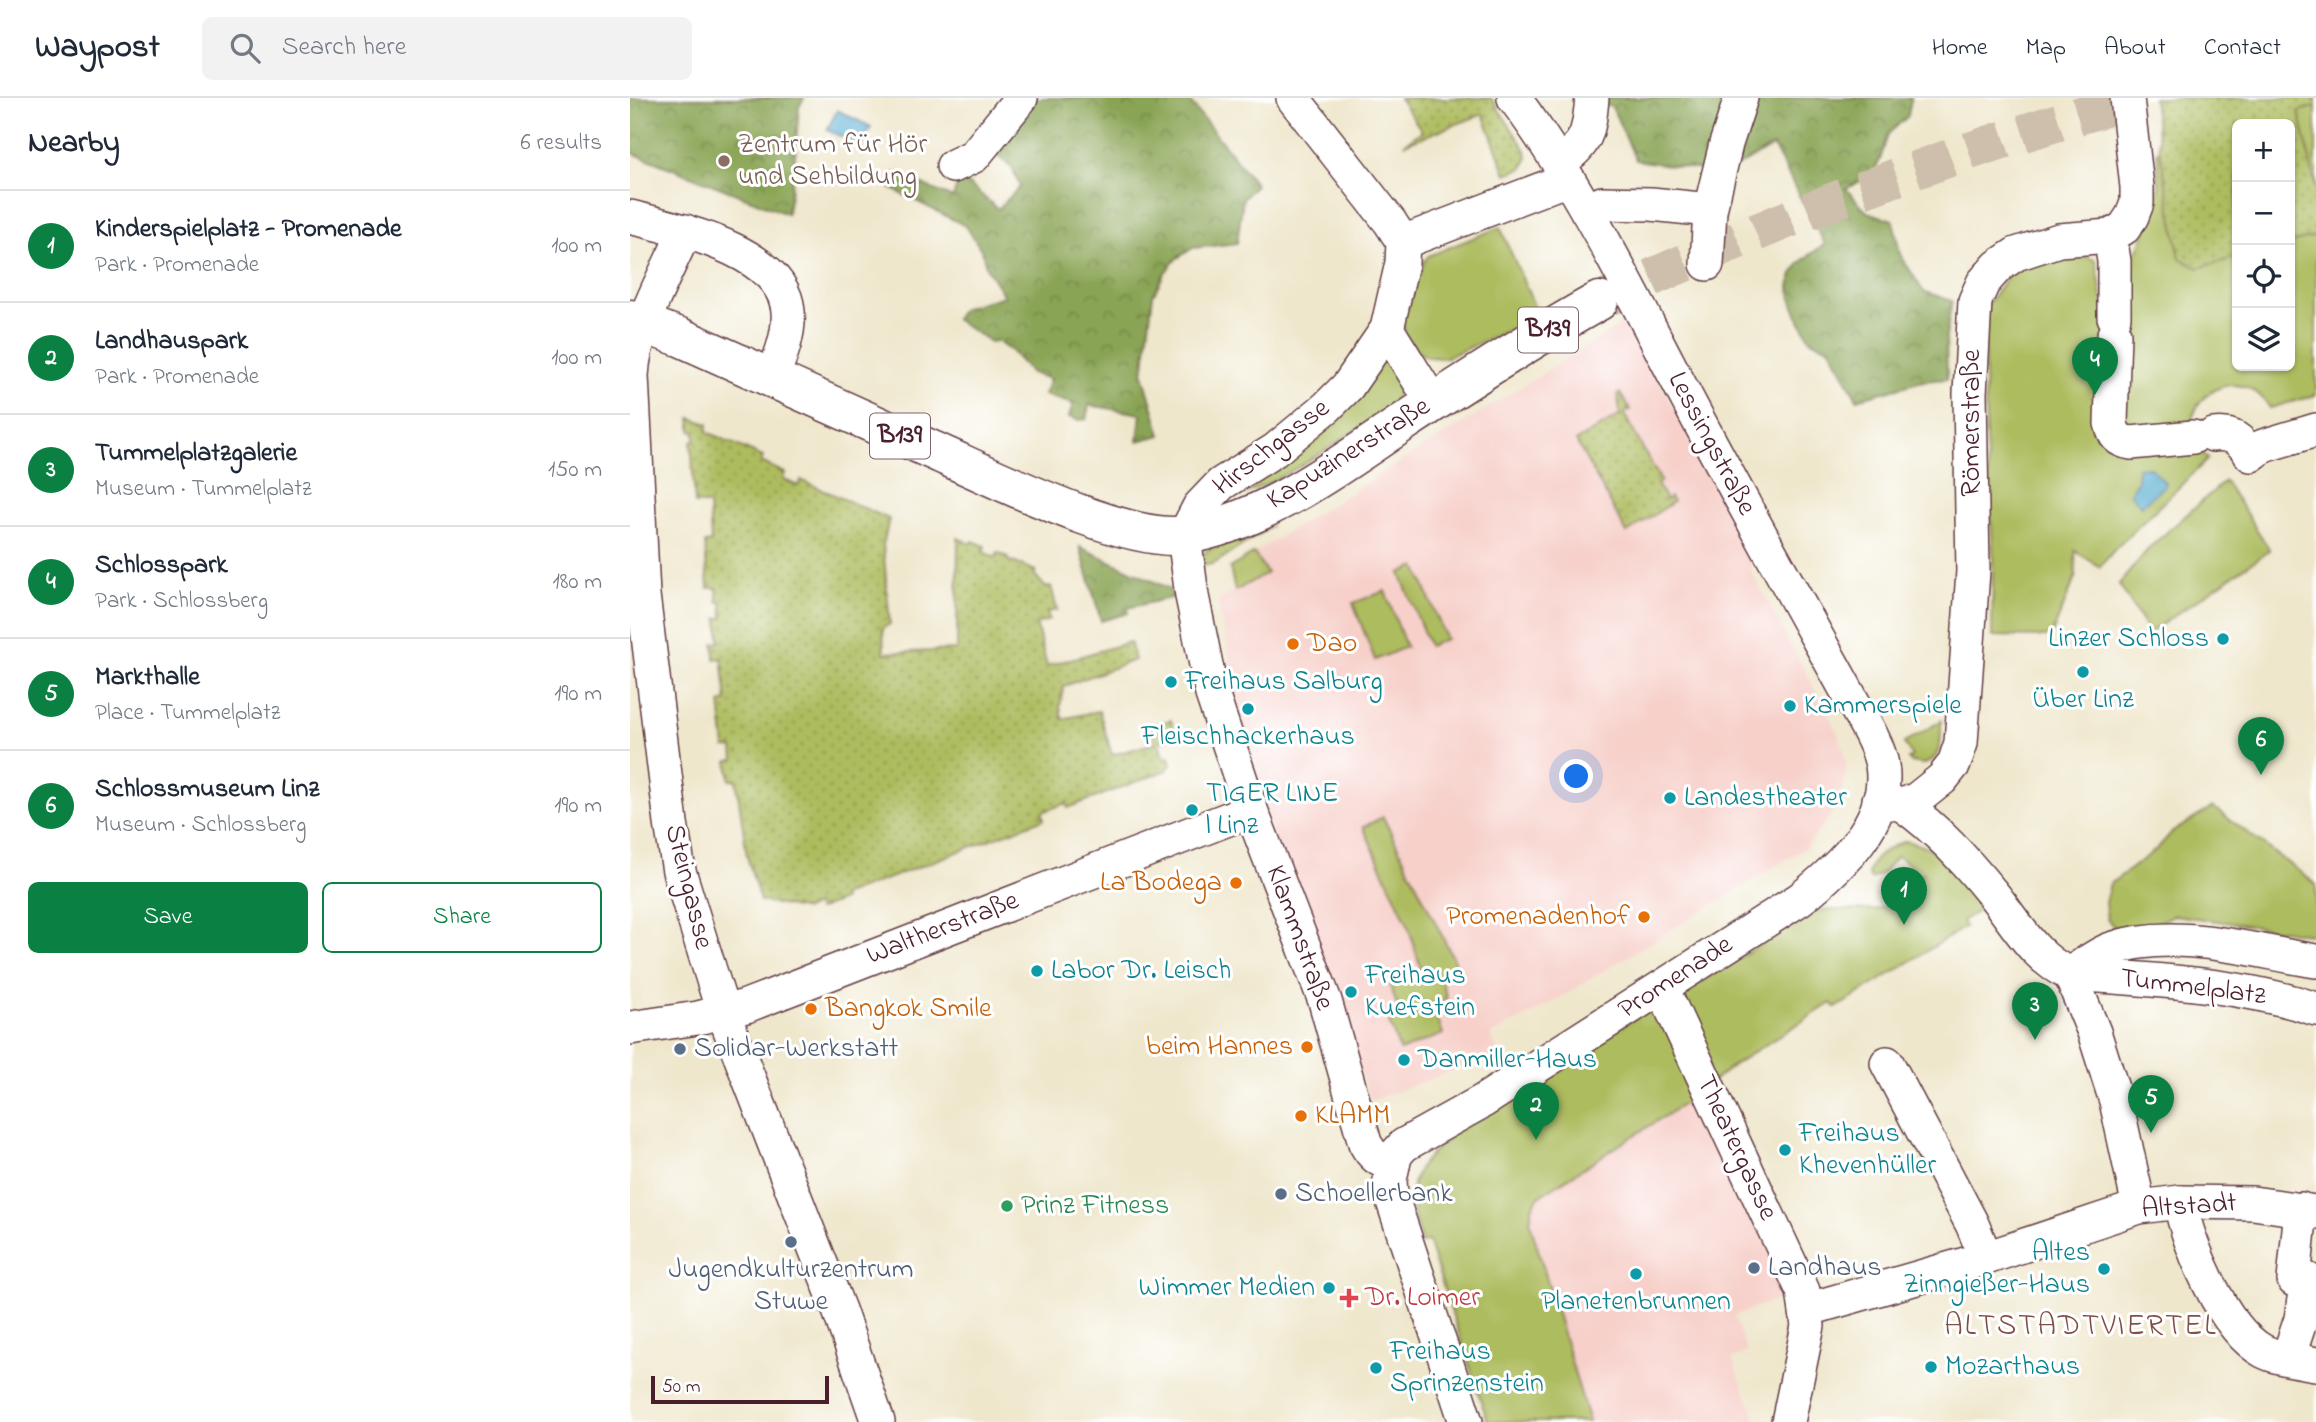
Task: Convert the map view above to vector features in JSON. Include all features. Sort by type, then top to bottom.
[{"type":"main road","name":"Kapuzinerstraße","points":[[637,322],[680,337],[1068,508],[1150,535],[1184,536],[1252,513],[1310,484],[1528,341],[1599,301]]},
{"type":"street","points":[[953,166],[974,156],[1021,98]]},
{"type":"street","points":[[1293,98],[1403,242],[1563,171],[1585,138],[1592,98]]},
{"type":"street","name":"Lessingstraße","points":[[1514,98],[1587,211],[1721,465],[1871,735],[1891,803]]},
{"type":"street","points":[[1707,264],[1710,210],[1726,144],[1741,98]]},
{"type":"street","points":[[2127,98],[2136,168],[2137,203],[2124,228],[2110,236],[2114,261],[2111,424],[2114,435],[2121,441],[2131,443],[2231,435],[2242,443],[2251,455],[2263,446],[2316,429]]},
{"type":"street","points":[[1587,211],[1602,204],[1651,204],[1710,210]]},
{"type":"street","points":[[630,217],[713,240],[766,271],[786,300],[788,318],[782,350],[772,378]]},
{"type":"street","points":[[637,322],[685,232]]},
{"type":"street","name":"Römerstraße","points":[[1891,803],[1917,799],[1942,779],[1954,764],[1961,743],[1973,571],[1970,393],[1975,301],[1983,283],[1998,266],[2016,254],[2059,240],[2110,236]]},
{"type":"street","name":"Hirschgasse","points":[[1184,536],[1199,508],[1221,484],[1275,450],[1348,386],[1387,329],[1402,263],[1403,242]]},
{"type":"street","name":"Steingasse","points":[[637,322],[632,376],[643,595],[678,871],[723,1012],[839,1310],[878,1422]]},
{"type":"street","points":[[1387,329],[1433,403]]},
{"type":"street","name":"Klammstraße","points":[[1184,536],[1192,596],[1212,694],[1251,810],[1325,1001],[1365,1143],[1380,1161],[1392,1165]]},
{"type":"street","name":"Tummelplatz","points":[[1891,803],[1934,830],[1960,855],[2043,957],[2056,968],[2070,974],[2174,982],[2262,994],[2316,1009]]},
{"type":"street","name":"Promenade","points":[[1392,1165],[1396,1154],[1414,1138],[1483,1101],[1800,899],[1827,877],[1856,845],[1871,822],[1891,803]]},
{"type":"street","name":"Waltherstraße","points":[[630,1028],[723,1012],[759,1001],[1251,810]]},
{"type":"street","points":[[2070,974],[2110,949],[2168,940],[2197,941],[2316,961]]},
{"type":"street","name":"Tummelplatz","points":[[2070,974],[2094,1032],[2116,1101],[2139,1207]]},
{"type":"street","name":"Theatergasse","points":[[1662,988],[1803,1291],[1808,1326],[1789,1420]]},
{"type":"street","points":[[1887,1063],[1966,1212],[1998,1254]]},
{"type":"street","points":[[1392,1165],[1391,1195],[1466,1422]]},
{"type":"street","points":[[2180,1202],[2184,1226],[2208,1281],[2236,1327],[2263,1351],[2302,1361],[2301,1319],[2307,1279],[2294,1280],[2308,1210]]},
{"type":"street","name":"Altstadt","points":[[1806,1310],[1998,1254],[2139,1207],[2180,1202],[2253,1203],[2308,1210]]},
{"type":"shaded area","points":[[1627,321],[1754,558],[1750,569],[1835,727],[1844,749],[1844,785],[1828,819],[1805,848],[1548,1005],[1490,1035],[1499,1053],[1371,1101],[1320,967],[1220,683],[1233,678],[1218,601],[1266,573],[1254,553]]},
{"type":"shaded area","name":"Landhaus","points":[[1685,1104],[1706,1113],[1791,1294],[1734,1316],[1747,1352],[1732,1359],[1757,1422],[1589,1422],[1530,1222],[1532,1209],[1539,1197]]},
{"type":"green space","name":"Zentrum für Hör und Sehbildung","points":[[630,98],[804,98],[799,107],[787,214],[630,152]]},
{"type":"green space","points":[[1027,98],[1187,98],[1256,185],[1243,198],[1237,243],[1193,248],[1176,259],[1153,295],[1143,374],[1161,435],[1138,441],[1141,414],[1089,405],[1086,419],[1069,417],[1073,404],[1044,395],[1050,379],[1031,373],[1011,351],[996,341],[990,342],[955,319],[963,308],[1004,296],[986,267],[982,251],[966,226],[890,188],[895,173],[953,198],[959,176],[998,209],[1020,187],[1012,167],[988,149]]},
{"type":"green space","points":[[1399,98],[1491,98],[1526,150],[1527,159],[1523,168],[1506,174],[1483,114],[1404,144],[1422,131]]},
{"type":"green space","points":[[1599,98],[1735,98],[1714,172],[1636,160],[1612,107],[1599,104]]},
{"type":"green space","points":[[1747,98],[1911,98],[1908,116],[1888,134],[1873,174],[1846,189],[1867,212],[1893,220],[1900,254],[1923,291],[1952,301],[1946,337],[1947,379],[1923,381],[1857,399],[1830,348],[1810,340],[1796,313],[1790,284],[1801,263],[1825,244],[1773,146],[1726,173]]},
{"type":"green space","points":[[2153,98],[2316,98],[2316,106],[2299,111],[2316,189],[2316,236],[2295,242],[2295,119],[2232,119],[2232,258],[2198,268],[2180,258]]},
{"type":"green space","points":[[2316,106],[2316,189],[2299,111]]},
{"type":"green space","points":[[2157,151],[2160,151],[2180,258],[2198,268],[2232,258],[2232,371],[2295,371],[2295,242],[2316,236],[2316,395],[2270,408],[2255,392],[2239,385],[2222,387],[2207,395],[2197,408],[2192,424],[2195,441],[2208,459],[2114,550],[2100,567],[2075,551],[2076,576],[2052,634],[2046,637],[1992,636],[1993,552],[1986,441],[1984,310],[2016,264],[2075,254],[2096,260],[2106,319],[2127,313],[2131,259],[2140,246],[2159,188]]},
{"type":"green space","points":[[1500,227],[1539,317],[1445,358],[1427,357],[1419,352],[1405,335],[1402,315],[1424,262],[1428,256]]},
{"type":"green space","points":[[1384,355],[1396,374],[1399,387],[1395,400],[1389,407],[1299,467],[1261,487],[1241,495],[1238,493],[1237,489]]},
{"type":"green space","points":[[1620,393],[1630,410],[1624,414],[1661,481],[1657,484],[1666,500],[1670,497],[1673,502],[1627,533],[1576,441],[1620,415]]},
{"type":"green space","points":[[691,418],[708,424],[707,432],[763,457],[761,462],[785,473],[783,479],[798,486],[801,480],[889,519],[883,545],[890,624],[883,628],[884,653],[957,650],[958,538],[985,546],[983,552],[996,558],[998,553],[1008,557],[1007,560],[1036,571],[1034,574],[1046,588],[1051,586],[1057,610],[1047,612],[1049,620],[1036,624],[1047,666],[1130,642],[1135,660],[1064,686],[1060,706],[1062,719],[1099,711],[1112,755],[1155,743],[1151,726],[1171,720],[1176,737],[1159,742],[1164,758],[1169,757],[1171,764],[1167,770],[1068,808],[1066,803],[1042,812],[1044,819],[842,896],[843,900],[818,910],[816,905],[806,910],[760,901],[747,856],[736,779],[730,780],[728,761],[734,760],[733,748],[725,748],[720,703],[727,701],[722,658],[715,659],[714,643],[720,642],[718,618],[723,618],[722,602],[718,602],[717,588],[708,588],[705,543],[711,542],[709,504],[695,504],[691,441],[695,441],[695,432],[691,431]]},
{"type":"green space","points":[[2225,481],[2270,550],[2149,633],[2119,584],[2150,547]]},
{"type":"green space","points":[[1272,526],[1215,563],[1199,567],[1203,554],[1213,546]]},
{"type":"green space","points":[[1080,547],[1168,588],[1174,597],[1127,608],[1128,613],[1101,621]]},
{"type":"green space","points":[[1254,553],[1267,573],[1235,591],[1230,568]]},
{"type":"green space","points":[[1416,566],[1446,639],[1429,646],[1400,573]]},
{"type":"green space","points":[[1385,591],[1406,647],[1375,660],[1353,603]]},
{"type":"green space","points":[[1941,721],[1940,746],[1935,757],[1925,764],[1911,762],[1908,759],[1912,756],[1904,743]]},
{"type":"green space","points":[[2213,807],[2316,884],[2316,935],[2174,915],[2149,926],[2120,930],[2107,919],[2105,902],[2110,884],[2157,849],[2171,833]]},
{"type":"green space","points":[[1383,817],[1458,968],[1440,975],[1447,998],[1432,1005],[1443,1034],[1400,1051],[1389,1022],[1395,1020],[1393,1014],[1399,1011],[1389,982],[1421,970],[1407,922],[1363,827]]},
{"type":"green space","points":[[1906,841],[1930,848],[1986,906],[1962,921],[1965,927],[1836,1008],[1831,1003],[1735,1064],[1685,1103],[1538,1197],[1532,1208],[1530,1222],[1589,1422],[1488,1422],[1428,1241],[1422,1243],[1416,1223],[1412,1191],[1420,1167],[1458,1130],[1643,1013],[1697,985],[1814,910],[1875,910],[1893,903],[1923,874],[1897,856],[1883,873],[1871,879],[1868,875],[1873,863],[1882,853]]},
{"type":"water","points":[[837,110],[871,127],[861,146],[827,130]]},
{"type":"water","points":[[2150,467],[2166,484],[2141,506],[2130,493],[2137,481],[2138,468]]},
{"type":"tunnel","points":[[1599,301],[1866,189],[2002,140],[2141,98]]},
{"type":"place","name":"Zentrum für Hör und Sehbildung","points":[[724,161]]},
{"type":"place","name":"Schlosspark","points":[[2095,395]]},
{"type":"place","name":"Linzer Schloss","points":[[2223,639]]},
{"type":"place","name":"Dao","points":[[1293,644]]},
{"type":"place","name":"Über Linz","points":[[2083,672]]},
{"type":"place","name":"Freihaus Salburg","points":[[1171,682]]},
{"type":"place","name":"Kammerspiele","points":[[1790,706]]},
{"type":"place","name":"Fleischhackerhaus","points":[[1248,709]]},
{"type":"place","name":"Schlossmuseum Linz","points":[[2261,775]]},
{"type":"place","name":"Landestheater","points":[[1670,798]]},
{"type":"place","name":"TIGER LINE | Linz","points":[[1192,810]]},
{"type":"place","name":"La Bodega","points":[[1236,883]]},
{"type":"place","name":"Promenadenhof","points":[[1644,917]]},
{"type":"place","name":"Kinderspielplatz - Promenade","points":[[1904,925]]},
{"type":"place","name":"Labor Dr. Leisch","points":[[1037,971]]},
{"type":"place","name":"Freihaus Kuefstein","points":[[1351,992]]},
{"type":"place","name":"Bangkok Smile","points":[[811,1009]]},
{"type":"place","name":"Tummelplatzgalerie","points":[[2035,1040]]},
{"type":"place","name":"beim Hannes","points":[[1307,1047]]},
{"type":"place","name":"Solidar-Werkstatt","points":[[680,1049]]},
{"type":"place","name":"Danmiller-Haus","points":[[1404,1060]]},
{"type":"place","name":"KLAMM","points":[[1301,1116]]},
{"type":"place","name":"Markthalle","points":[[2151,1133]]},
{"type":"place","name":"Landhauspark","points":[[1536,1140]]},
{"type":"place","name":"Freihaus Khevenhüller","points":[[1785,1150]]},
{"type":"place","name":"Schoellerbank","points":[[1281,1194]]},
{"type":"place","name":"Prinz Fitness","points":[[1007,1206]]},
{"type":"place","name":"Jugendkulturzentrum Stuwe","points":[[791,1242]]},
{"type":"place","name":"Landhaus","points":[[1754,1268]]},
{"type":"place","name":"Altes Zinngießer-Haus","points":[[2104,1269]]},
{"type":"place","name":"Planetenbrunnen","points":[[1636,1274]]},
{"type":"place","name":"Wimmer Medien","points":[[1329,1288]]},
{"type":"place","name":"Dr. Loimer","points":[[1349,1298]]},
{"type":"place","name":"Mozarthaus","points":[[1931,1367]]},
{"type":"place","name":"Freihaus Sprinzenstein","points":[[1376,1368]]},
{"type":"district","name":"ALTSTADTVIERTEL","points":[[2081,1327]]}]
